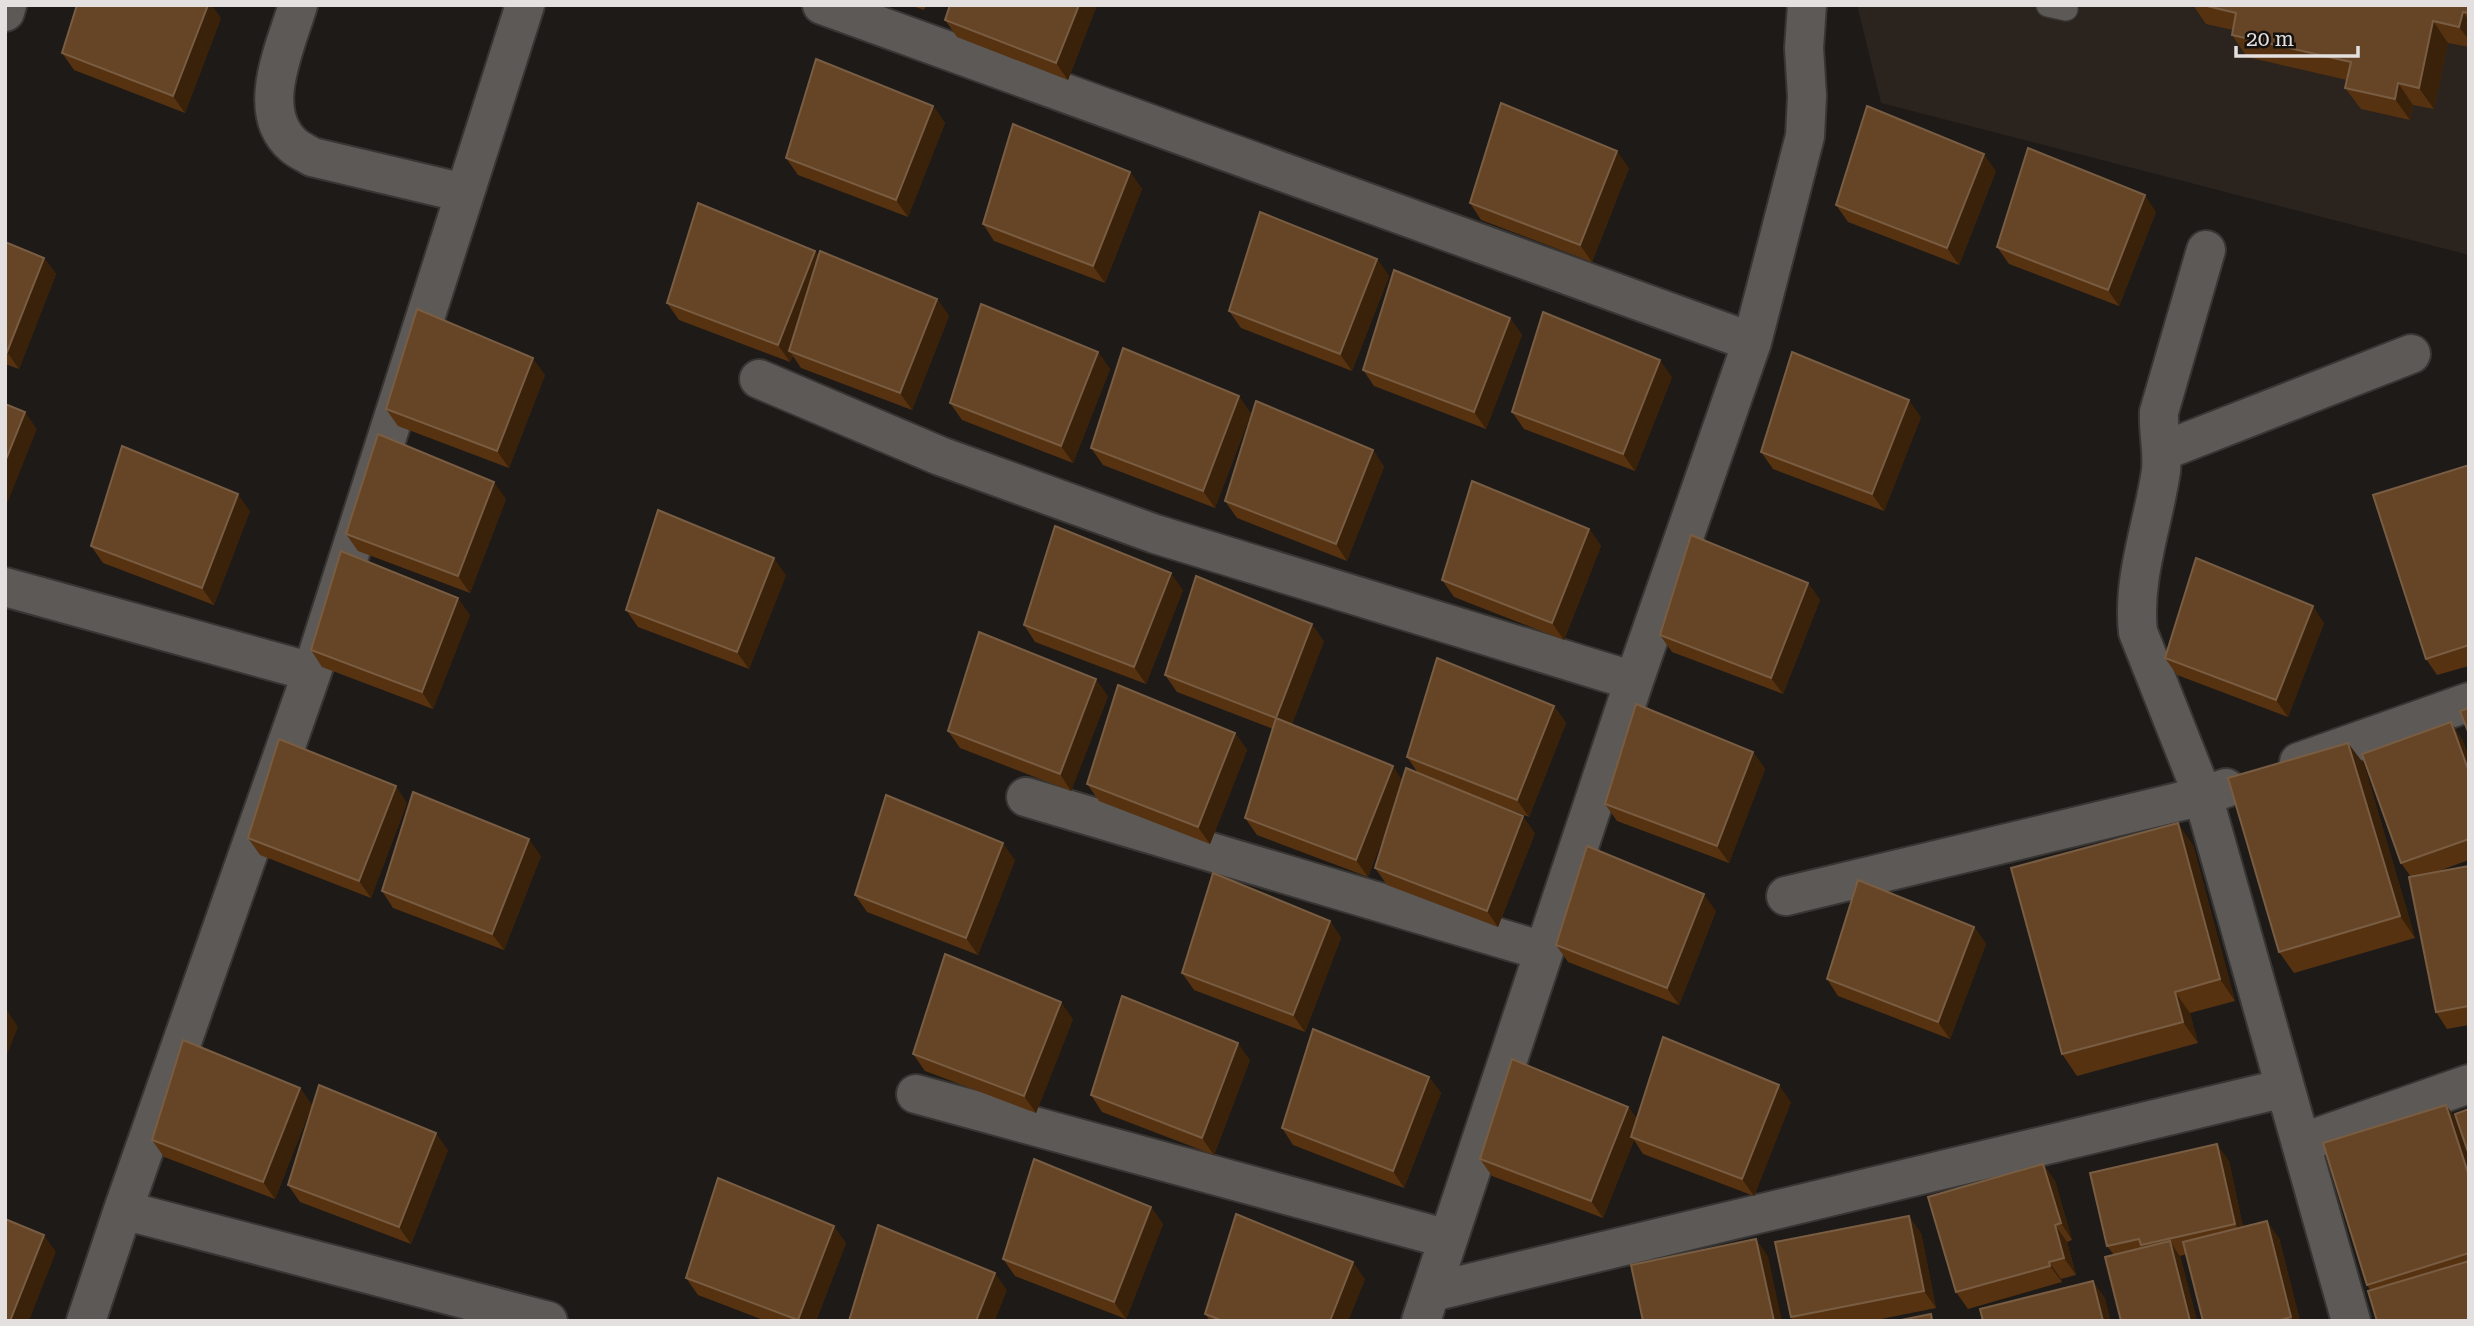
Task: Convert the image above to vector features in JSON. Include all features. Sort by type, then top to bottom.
[{"type":"street","points":[[5,12],[7,5]]},
{"type":"street","points":[[298,5],[274,88],[274,111],[282,132],[293,146],[312,157],[464,193]]},
{"type":"street","points":[[86,1321],[122,1210],[312,672],[525,5]]},
{"type":"street","points":[[822,5],[1752,342]]},
{"type":"street","points":[[1426,1306],[1634,681],[1752,342],[1805,136],[1807,96],[1804,48],[1807,5]]},
{"type":"street","points":[[2206,250],[2162,398],[2158,424],[2163,451],[2138,585],[2135,612],[2137,632],[2203,796],[2351,1321]]},
{"type":"street","points":[[2163,451],[2411,354]]},
{"type":"street","points":[[760,379],[940,456],[1155,534],[1634,681]]},
{"type":"street","points":[[5,587],[312,672]]},
{"type":"street","points":[[1786,896],[2203,796],[2469,702]]},
{"type":"street","points":[[1026,797],[1543,951]]},
{"type":"street","points":[[2301,1143],[2469,1084]]},
{"type":"street","points":[[1426,1306],[2286,1088]]},
{"type":"street","points":[[916,1094],[1448,1239]]},
{"type":"street","points":[[122,1210],[548,1321]]},
{"type":"shaded area","points":[[1857,5],[2469,5],[2469,255],[1881,103]]},
{"type":"building","points":[[77,5],[208,5],[173,96],[62,53]]},
{"type":"building","points":[[950,5],[1079,5],[1056,63],[945,20]]},
{"type":"building","points":[[2203,5],[2469,5],[2469,13],[2463,12],[2459,27],[2433,21],[2419,88],[2398,83],[2395,99],[2345,88],[2351,62],[2232,35],[2236,13]]},
{"type":"building","points":[[816,59],[933,106],[896,200],[786,158]]},
{"type":"building","points":[[1501,103],[1617,151],[1580,245],[1470,203]]},
{"type":"building","points":[[1867,106],[1984,154],[1947,248],[1836,205]]},
{"type":"building","points":[[1013,124],[1130,172],[1093,266],[983,224]]},
{"type":"building","points":[[2028,148],[2145,195],[2108,290],[1997,247]]},
{"type":"building","points":[[698,203],[815,251],[778,345],[667,303]]},
{"type":"building","points":[[1260,212],[1377,259],[1340,354],[1229,311]]},
{"type":"building","points":[[5,242],[44,258],[7,352],[5,351]]},
{"type":"building","points":[[820,251],[937,299],[900,393],[789,351]]},
{"type":"building","points":[[1394,270],[1510,318],[1474,412],[1363,370]]},
{"type":"building","points":[[981,304],[1098,352],[1061,446],[950,403]]},
{"type":"building","points":[[417,309],[533,358],[497,451],[386,409]]},
{"type":"building","points":[[1543,312],[1660,360],[1623,454],[1512,412]]},
{"type":"building","points":[[1123,348],[1239,396],[1203,491],[1091,448]]},
{"type":"building","points":[[1792,352],[1909,400],[1872,494],[1761,452]]},
{"type":"building","points":[[1256,401],[1373,450],[1336,544],[1225,501]]},
{"type":"building","points":[[5,404],[25,412],[5,462]]},
{"type":"building","points":[[378,434],[494,482],[458,576],[346,534]]},
{"type":"building","points":[[122,446],[238,494],[202,588],[91,546]]},
{"type":"building","points":[[2469,465],[2469,645],[2426,659],[2373,495]]},
{"type":"building","points":[[1472,481],[1589,529],[1552,623],[1442,580]]},
{"type":"building","points":[[658,510],[774,558],[737,652],[626,610]]},
{"type":"building","points":[[1055,526],[1171,573],[1134,667],[1024,625]]},
{"type":"building","points":[[1691,535],[1808,583],[1771,678],[1660,635]]},
{"type":"building","points":[[341,551],[458,598],[422,692],[311,650]]},
{"type":"building","points":[[2196,558],[2313,606],[2276,700],[2165,658]]},
{"type":"building","points":[[1196,576],[1312,624],[1276,718],[1165,675]]},
{"type":"building","points":[[979,632],[1096,679],[1060,774],[948,731]]},
{"type":"building","points":[[1437,658],[1554,706],[1517,800],[1407,757]]},
{"type":"building","points":[[1118,685],[1235,733],[1198,827],[1087,784]]},
{"type":"building","points":[[1636,704],[1753,752],[1717,846],[1605,804]]},
{"type":"building","points":[[2469,708],[2469,734],[2460,711]]},
{"type":"building","points":[[1276,718],[1393,766],[1356,860],[1245,818]]},
{"type":"building","points":[[2451,722],[2469,772],[2469,839],[2401,863],[2362,754]]},
{"type":"building","points":[[279,739],[396,786],[359,881],[248,838]]},
{"type":"building","points":[[2348,743],[2400,916],[2279,952],[2228,778]]},
{"type":"building","points":[[1406,768],[1523,816],[1487,911],[1375,868]]},
{"type":"building","points":[[413,792],[529,839],[492,934],[382,891]]},
{"type":"building","points":[[886,795],[1003,843],[966,938],[855,895]]},
{"type":"building","points":[[2178,823],[2220,979],[2175,992],[2183,1022],[2062,1054],[2011,868]]},
{"type":"building","points":[[1587,846],[1704,894],[1667,988],[1556,945]]},
{"type":"building","points":[[2469,866],[2469,1006],[2436,1012],[2409,877]]},
{"type":"building","points":[[1213,873],[1330,921],[1293,1015],[1182,973]]},
{"type":"building","points":[[1858,880],[1974,927],[1938,1022],[1827,979]]},
{"type":"building","points":[[945,954],[1061,1002],[1024,1096],[913,1054]]},
{"type":"building","points":[[1122,996],[1238,1043],[1202,1138],[1091,1095]]},
{"type":"building","points":[[1313,1029],[1429,1077],[1393,1171],[1282,1128]]},
{"type":"building","points":[[1663,1037],[1779,1085],[1742,1179],[1631,1137]]},
{"type":"building","points":[[183,1040],[300,1088],[263,1182],[152,1140]]},
{"type":"building","points":[[1512,1059],[1628,1107],[1591,1201],[1480,1159]]},
{"type":"building","points":[[319,1085],[436,1133],[399,1227],[288,1185]]},
{"type":"building","points":[[2446,1105],[2469,1176],[2469,1253],[2367,1285],[2323,1143]]},
{"type":"building","points":[[2469,1109],[2469,1155],[2455,1114]]},
{"type":"building","points":[[2217,1144],[2235,1224],[2141,1245],[2139,1239],[2107,1246],[2090,1173]]},
{"type":"building","points":[[1034,1159],[1151,1207],[1114,1302],[1003,1259]]},
{"type":"building","points":[[2043,1164],[2061,1223],[2055,1225],[2064,1258],[2049,1262],[2050,1266],[1956,1292],[1928,1197]]},
{"type":"building","points":[[718,1178],[834,1226],[798,1320],[686,1278]]},
{"type":"building","points":[[1236,1214],[1353,1262],[1330,1321],[1223,1321],[1205,1314]]},
{"type":"building","points":[[1909,1216],[1924,1291],[1791,1317],[1775,1242]]},
{"type":"building","points":[[5,1219],[44,1235],[10,1321],[5,1321]]},
{"type":"building","points":[[2267,1221],[2291,1317],[2277,1321],[2203,1321],[2183,1242]]},
{"type":"building","points":[[878,1225],[995,1273],[976,1321],[849,1321]]},
{"type":"building","points":[[1756,1239],[1774,1321],[1643,1321],[1631,1265]]},
{"type":"building","points":[[2170,1241],[2190,1321],[2121,1321],[2105,1257]]},
{"type":"building","points":[[2469,1261],[2469,1321],[2377,1321],[2368,1291]]},
{"type":"building","points":[[2093,1281],[2103,1321],[1983,1321],[1980,1309]]},
{"type":"building","points":[[1931,1314],[1932,1321],[1896,1321]]}]
